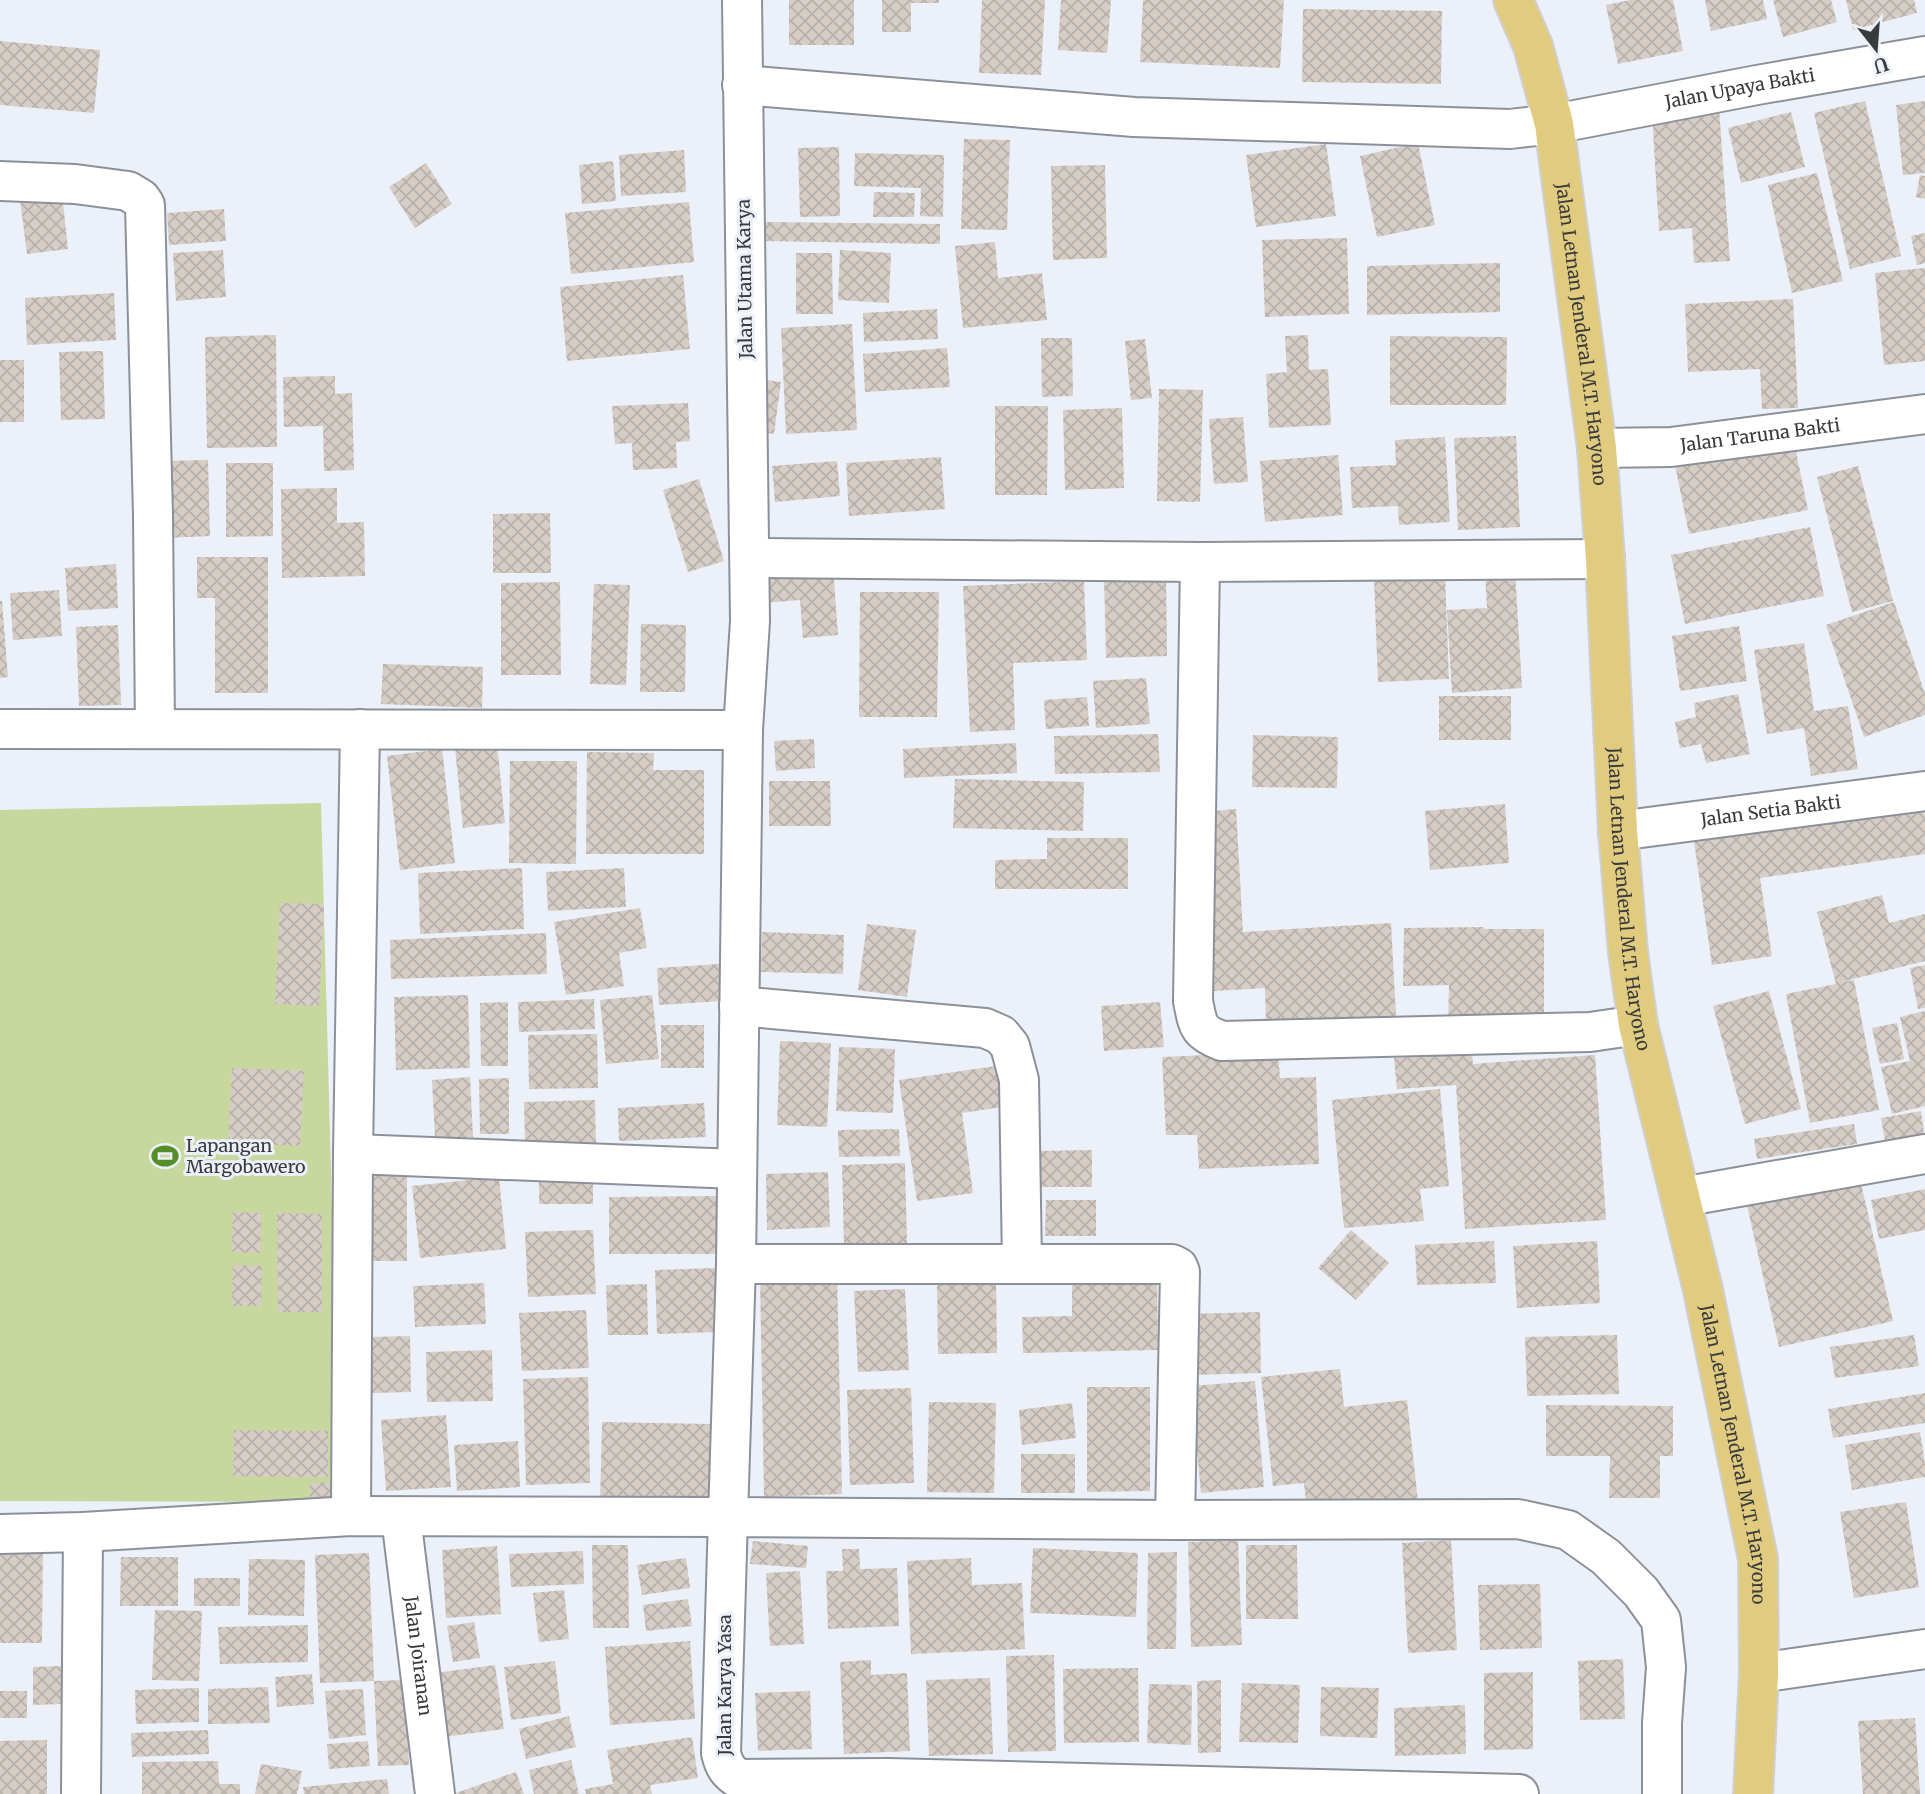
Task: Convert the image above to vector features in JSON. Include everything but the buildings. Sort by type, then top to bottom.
[{"type":"highway","name":"Jalan Letnan Jenderal M.T. Haryono","points":[[1513,0],[1532,46],[1554,124],[1597,448],[1618,831],[1628,953],[1639,1025],[1703,1290],[1758,1559],[1759,1673],[1753,1794]]},
{"type":"street","name":"Jalan Utama Karya","points":[[738,1006],[743,730],[750,621],[742,0]]},
{"type":"street","name":"Jalan Upaya Bakti","points":[[742,85],[1134,117],[1510,130],[1925,56]]},
{"type":"street","points":[[0,181],[75,184],[128,191],[145,205],[155,729]]},
{"type":"street","name":"Jalan Taruna Bakti","points":[[1597,448],[1671,447],[1925,414]]},
{"type":"street","points":[[750,558],[1200,562],[1605,559]]},
{"type":"street","points":[[1200,562],[1194,1001],[1199,1028],[1208,1036],[1222,1041],[1590,1032],[1639,1025]]},
{"type":"street","points":[[0,729],[743,730]]},
{"type":"street","points":[[351,1516],[353,1154],[360,729]]},
{"type":"street","name":"Jalan Setia Bakti","points":[[1618,831],[1925,791]]},
{"type":"street","points":[[738,1006],[985,1028],[1001,1035],[1010,1046],[1019,1080],[1022,1264]]},
{"type":"street","name":"Jalan Karya Yasa","points":[[738,1006],[736,1264],[721,1753],[730,1773],[739,1779],[888,1786],[1519,1794]]},
{"type":"street","points":[[353,1154],[737,1168]]},
{"type":"street","points":[[1682,1197],[1925,1154]]},
{"type":"street","points":[[736,1264],[1178,1267],[1175,1520]]},
{"type":"street","points":[[0,1534],[83,1532],[351,1516],[1518,1519],[1568,1530],[1606,1557],[1641,1592],[1661,1620],[1666,1667],[1662,1723],[1662,1794]]},
{"type":"street","name":"Jalan Joiranan","points":[[401,1517],[435,1794]]},
{"type":"street","points":[[81,1794],[83,1532]]},
{"type":"street","points":[[1759,1673],[1925,1649]]},
{"type":"green space","name":"Lapangan Margobawero","points":[[321,803],[340,1502],[0,1501],[0,810]]},
{"type":"place","name":"Lapangan Margobawero","points":[[165,1156]]}]
